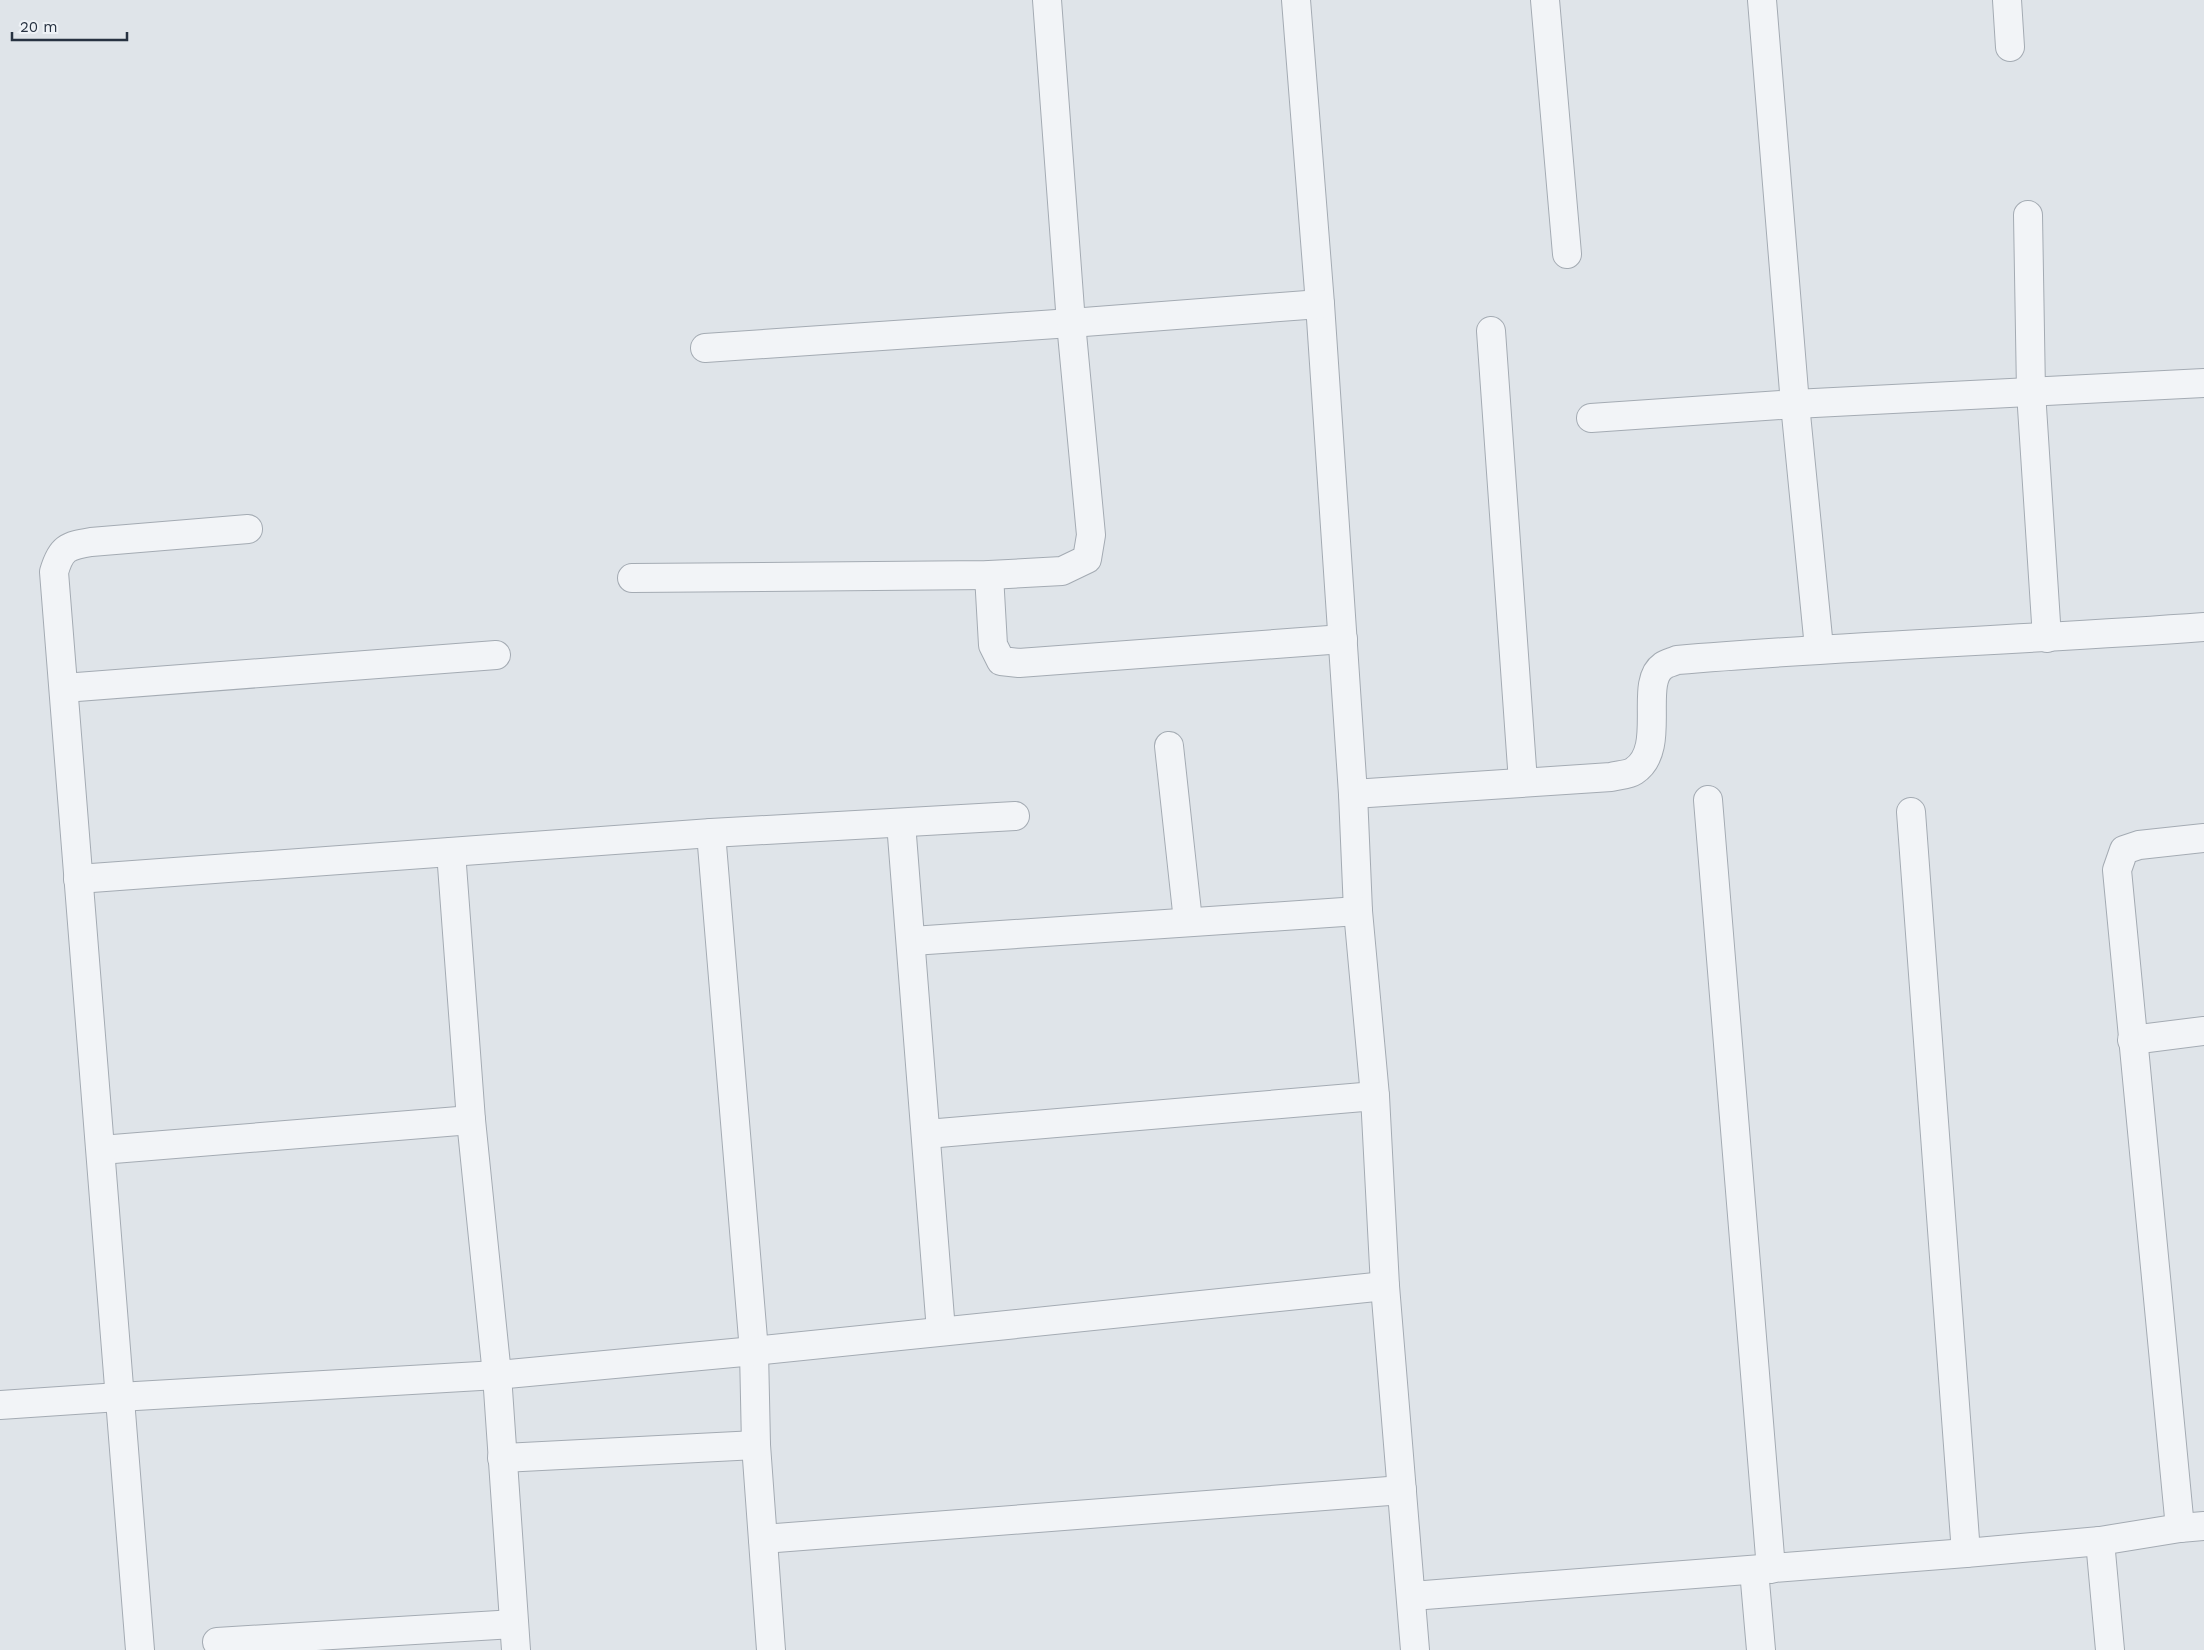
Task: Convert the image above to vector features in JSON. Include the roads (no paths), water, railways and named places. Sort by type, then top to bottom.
[{"type":"street","points":[[632,578],[989,575],[1062,571],[1087,559],[1092,535],[1071,323],[1047,0]]},
{"type":"street","points":[[1296,0],[1320,304],[1354,794],[1358,911],[1375,1096],[1385,1286],[1415,1650]]},
{"type":"street","points":[[1545,0],[1567,254]]},
{"type":"street","points":[[1762,0],[1795,404],[1819,648]]},
{"type":"street","points":[[2007,0],[2010,47]]},
{"type":"street","points":[[2028,215],[2031,392],[2047,638]]},
{"type":"street","points":[[705,348],[1320,304]]},
{"type":"street","points":[[1491,331],[1523,782]]},
{"type":"street","points":[[1591,418],[1795,404],[2204,383]]},
{"type":"street","points":[[140,1650],[54,572],[59,555],[70,546],[91,542],[248,529]]},
{"type":"street","points":[[989,575],[993,645],[1001,661],[1019,663],[1343,638]]},
{"type":"street","points":[[1354,794],[1611,777],[1632,772],[1645,761],[1651,741],[1654,679],[1662,666],[1677,660],[1819,648],[2047,638],[2204,627]]},
{"type":"street","points":[[64,688],[496,655]]},
{"type":"street","points":[[1169,746],[1188,921]]},
{"type":"street","points":[[1708,800],[1763,1570],[1761,1650]]},
{"type":"street","points":[[1911,812],[1966,1553]]},
{"type":"street","points":[[78,879],[711,833],[1016,816]]},
{"type":"street","points":[[901,823],[912,941],[941,1331]]},
{"type":"street","points":[[711,833],[754,1351],[756,1445],[771,1650]]},
{"type":"street","points":[[1412,1596],[1966,1553],[2100,1541],[2192,1527],[2132,1040],[2117,870],[2124,850],[2139,845],[2204,838]]},
{"type":"street","points":[[216,1642],[515,1637],[497,1375],[471,1120],[451,852]]},
{"type":"street","points":[[912,941],[1358,911]]},
{"type":"street","points":[[2132,1040],[2204,1031]]},
{"type":"street","points":[[927,1134],[1375,1096]]},
{"type":"street","points":[[101,1150],[471,1120]]},
{"type":"street","points":[[0,1405],[119,1396],[497,1375],[754,1351],[1385,1286]]},
{"type":"street","points":[[502,1458],[756,1445]]},
{"type":"street","points":[[762,1539],[1402,1490]]},
{"type":"street","points":[[2100,1541],[2110,1650]]}]
